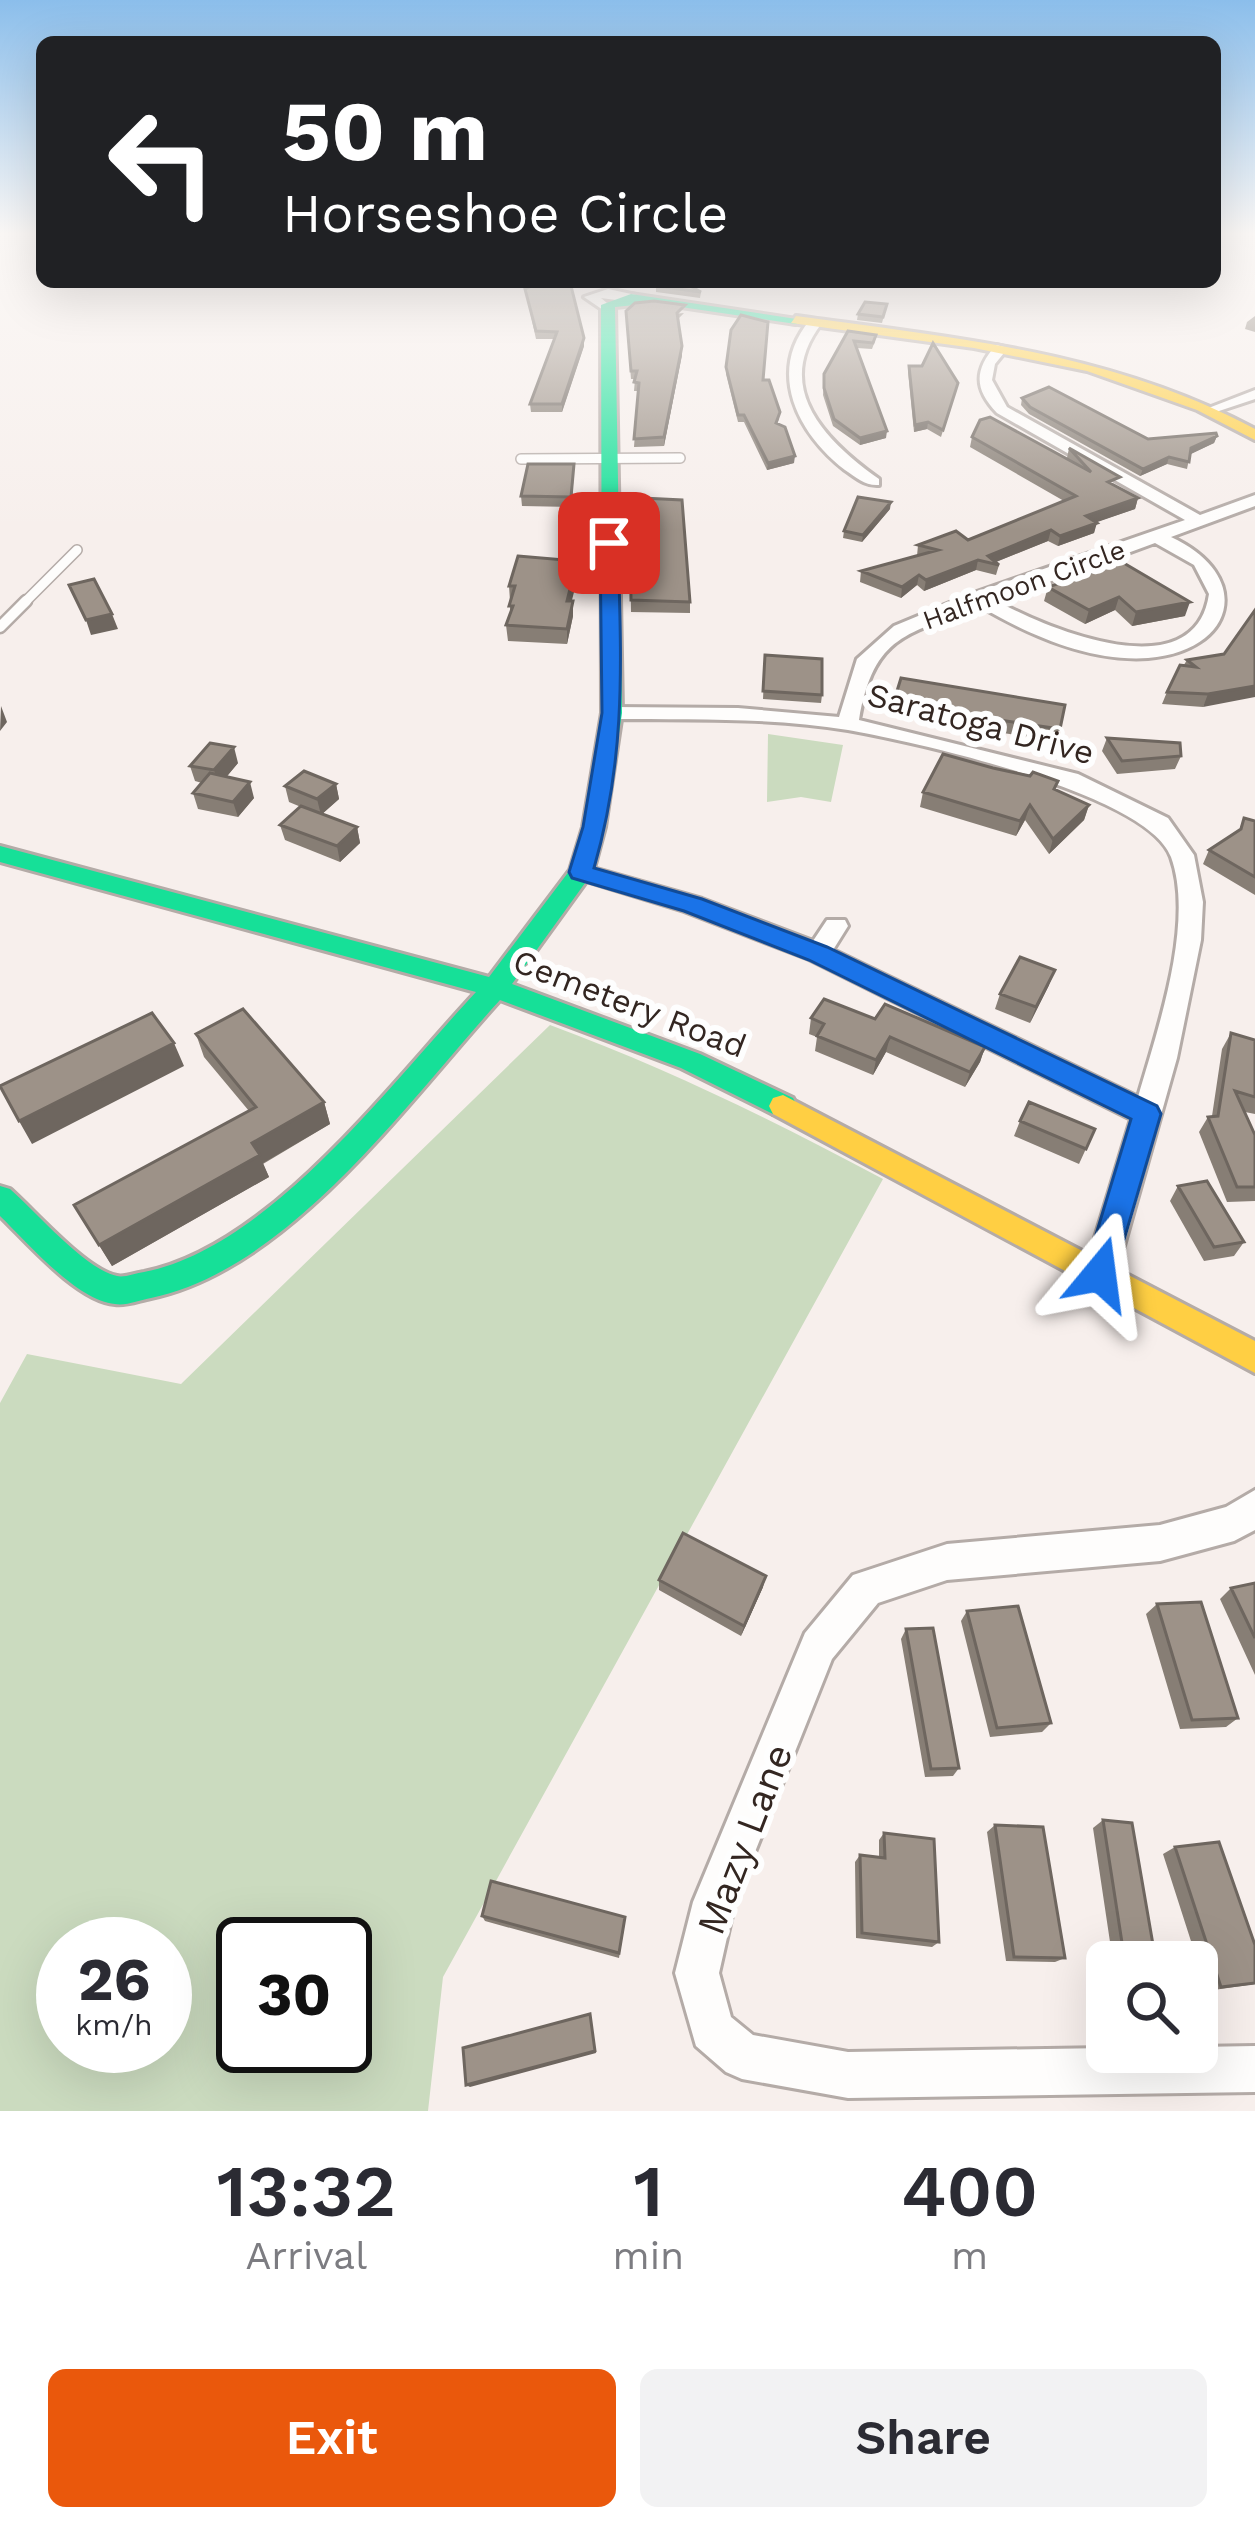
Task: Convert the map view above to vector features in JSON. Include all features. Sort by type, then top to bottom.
[{"type":"street","points":[[0,1198],[44,1233],[98,1287],[119,1293],[176,1278],[227,1254],[287,1213],[494,988],[581,872],[594,827],[612,713],[607,458],[617,333]]},
{"type":"street","points":[[808,333],[796,364],[808,423],[837,456],[873,482]]},
{"type":"street","points":[[886,333],[1098,365],[1213,409],[1255,435]]},
{"type":"street","points":[[1001,348],[988,363],[983,386],[985,395],[1002,410],[1197,520]]},
{"type":"street","points":[[1213,409],[1255,394]]},
{"type":"street","name":"Halfmoon Circle","points":[[848,724],[859,669],[868,653],[901,630],[1255,500]]},
{"type":"street","points":[[978,598],[1018,622],[1086,646],[1147,652],[1176,648],[1217,612],[1218,594],[1203,564],[1159,538]]},
{"type":"street","name":"Saratoga Drive","points":[[612,713],[738,714],[848,724],[1070,779],[1160,823]]},
{"type":"street","points":[[1100,1274],[1147,1114],[1189,940],[1191,902],[1182,855],[1160,823],[1186,815]]},
{"type":"street","name":"Cemetery Road","points":[[0,854],[494,988],[705,1064],[1255,1358]]},
{"type":"street","points":[[581,872],[693,905],[818,953],[1147,1114]]},
{"type":"street","points":[[818,953],[836,926]]},
{"type":"street","name":"Mazy Lane","points":[[1255,1508],[1234,1523],[1160,1543],[947,1562],[866,1588],[818,1646],[713,1902],[697,1973],[712,2030],[742,2056],[848,2075],[1255,2069]]},
{"type":"lane","points":[[521,459],[680,458]]},
{"type":"lane","points":[[0,627],[77,550]]},
{"type":"green space","points":[[768,734],[843,745],[831,802],[801,797],[767,802]]},
{"type":"green space","points":[[550,1025],[719,1096],[883,1179],[443,1977],[428,2111],[0,2111],[0,1403],[27,1354],[181,1384]]},
{"type":"building","points":[[557,333],[583,333],[562,404],[530,404]]},
{"type":"building","points":[[628,333],[680,333],[682,346],[664,437],[634,439],[639,383],[634,382],[637,371],[631,371]]},
{"type":"building","points":[[731,333],[767,333],[763,380],[769,380],[780,412],[776,423],[785,427],[795,456],[768,463],[744,415],[738,415],[726,367]]},
{"type":"building","points":[[847,333],[876,335],[873,343],[854,341],[887,431],[860,438],[834,419],[824,374]]},
{"type":"building","points":[[933,343],[958,383],[943,430],[928,422],[915,425],[909,366],[922,366]]},
{"type":"building","points":[[1049,387],[1148,439],[1217,436],[1191,448],[1189,462],[1169,457],[1143,469],[1030,407],[1022,398]]},
{"type":"building","points":[[990,417],[1091,472],[1069,448],[1120,477],[1108,482],[1138,498],[1086,516],[1097,523],[1060,536],[1051,530],[988,556],[999,565],[978,560],[926,580],[919,575],[902,587],[861,571],[938,550],[918,545],[956,531],[968,540],[1076,496],[972,437],[980,420]]},
{"type":"building","points":[[528,464],[574,464],[571,497],[521,496]]},
{"type":"building","points":[[858,497],[891,502],[863,535],[844,531]]},
{"type":"building","points":[[642,498],[682,500],[690,602],[631,600],[630,535],[635,535]]},
{"type":"building","points":[[518,556],[577,561],[567,601],[573,601],[567,629],[506,625],[515,586],[509,586]]},
{"type":"building","points":[[1122,562],[1190,602],[1136,612],[1119,597],[1089,610],[1048,587]]},
{"type":"building","points":[[94,579],[112,614],[86,620],[69,585]]},
{"type":"building","points":[[1255,610],[1255,686],[1208,694],[1167,692],[1180,665],[1196,667],[1187,660],[1224,654]]},
{"type":"building","points":[[765,655],[822,659],[822,695],[763,691]]},
{"type":"building","points":[[901,678],[1065,705],[1060,729],[893,704]]},
{"type":"building","points":[[1107,738],[1180,743],[1181,756],[1122,761]]},
{"type":"building","points":[[210,743],[234,747],[214,770],[190,766]]},
{"type":"building","points":[[943,754],[1030,776],[1033,772],[1058,781],[1054,789],[1089,805],[1053,839],[1030,805],[1020,821],[923,792]]},
{"type":"building","points":[[304,771],[336,784],[317,799],[285,786]]},
{"type":"building","points":[[210,773],[250,782],[233,802],[193,793]]},
{"type":"building","points":[[301,806],[357,827],[337,846],[280,825]]},
{"type":"building","points":[[1244,818],[1255,821],[1255,877],[1209,850],[1241,829]]},
{"type":"building","points":[[1020,957],[1055,970],[1036,1007],[1000,994]]},
{"type":"building","points":[[824,999],[875,1019],[885,1004],[985,1047],[970,1072],[890,1037],[876,1060],[817,1036],[824,1024],[811,1018]]},
{"type":"building","points":[[243,1009],[324,1102],[252,1143],[260,1155],[99,1245],[74,1205],[256,1107],[196,1034]]},
{"type":"building","points":[[152,1013],[174,1043],[19,1121],[0,1086]]},
{"type":"building","points":[[1231,1033],[1255,1040],[1255,1097],[1235,1091],[1255,1135],[1255,1187],[1237,1187],[1208,1117],[1218,1116]]},
{"type":"building","points":[[1029,1102],[1095,1129],[1086,1149],[1020,1121]]},
{"type":"building","points":[[1207,1181],[1244,1242],[1214,1247],[1178,1186]]},
{"type":"building","points":[[683,1533],[766,1576],[744,1626],[659,1580]]},
{"type":"building","points":[[1255,1583],[1255,1638],[1231,1588]]},
{"type":"building","points":[[1201,1602],[1238,1718],[1192,1720],[1157,1604]]},
{"type":"building","points":[[1018,1606],[1051,1723],[997,1728],[967,1611]]},
{"type":"building","points":[[933,1628],[959,1768],[931,1769],[906,1629]]},
{"type":"building","points":[[1103,1820],[1132,1823],[1152,1941],[1122,1941]]},
{"type":"building","points":[[995,1825],[1043,1827],[1065,1958],[1014,1957]]},
{"type":"building","points":[[884,1833],[934,1839],[939,1942],[862,1933],[860,1855],[885,1858]]},
{"type":"building","points":[[1219,1842],[1255,1945],[1255,1983],[1221,1987],[1218,1941],[1206,1941],[1175,1847]]},
{"type":"building","points":[[491,1881],[625,1917],[619,1953],[482,1916]]},
{"type":"building","points":[[590,2014],[595,2051],[466,2085],[463,2048]]},
{"type":"traffic: fast","points":[[0,1198],[83,1274],[116,1291],[171,1280],[232,1250],[300,1201],[495,988],[581,872],[594,827],[612,713],[608,333]]},
{"type":"traffic: fast","points":[[0,854],[498,989],[691,1061],[783,1106]]},
{"type":"traffic: slow","points":[[889,333],[1091,367],[1147,384],[1255,435]]},
{"type":"traffic: slow","points":[[783,1106],[1255,1358]]},
{"type":"route","points":[[609,543],[612,713],[594,827],[581,872],[693,905],[818,953],[1147,1114],[1100,1274]]}]
